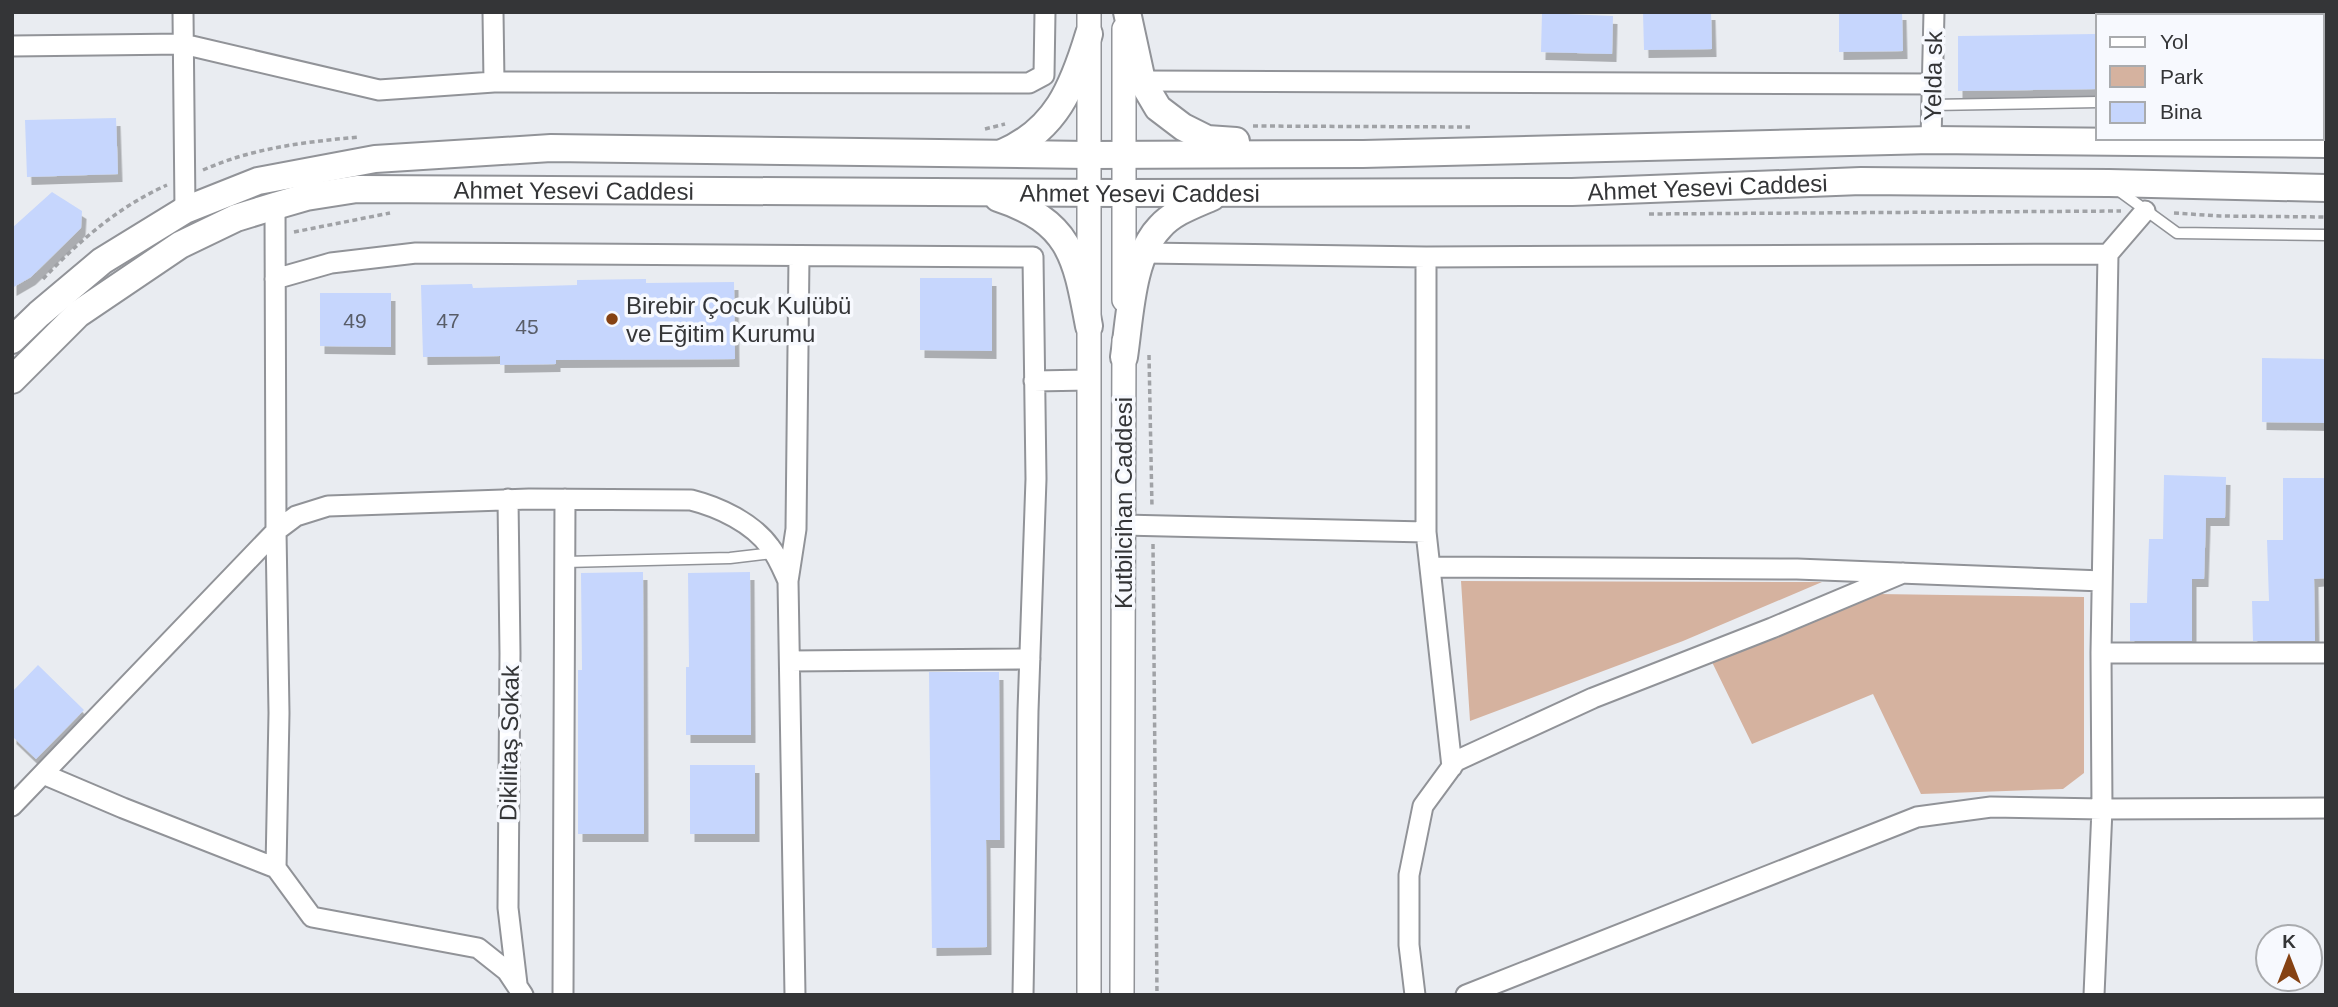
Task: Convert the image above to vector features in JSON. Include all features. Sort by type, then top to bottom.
[{"type":"main road","points":[[1126,12],[1142,81],[1158,108],[1183,127],[1207,139],[1363,153]]},
{"type":"main road","points":[[997,155],[1020,145],[1040,130],[1061,103],[1076,78],[1089,23]]},
{"type":"main road","name":"Ahmet Yesevi Caddesi","points":[[12,340],[103,261],[185,210],[258,181],[375,159],[551,148],[1089,155],[1363,153],[1931,140],[2326,144]]},
{"type":"main road","name":"Ahmet Yesevi Caddesi","points":[[12,380],[78,314],[180,245],[236,219],[275,206],[306,197],[357,189],[1089,193],[1572,192],[1861,181],[2326,188]]},
{"type":"main road","points":[[976,191],[1023,206],[1040,216],[1055,230],[1079,271],[1089,326]]},
{"type":"main road","points":[[1136,355],[1136,274],[1144,253],[1159,227],[1174,216],[1223,193]]},
{"type":"street","points":[[183,12],[185,210]]},
{"type":"street","points":[[494,12],[494,82]]},
{"type":"street","points":[[12,46],[183,44],[379,90],[494,82],[1029,83],[1044,75],[1045,12]]},
{"type":"street","name":"Kutbilcihan Caddesi","points":[[1122,995],[1123,525],[1136,355],[1124,193],[1126,12]]},
{"type":"street","name":"Yelda sk","points":[[1931,140],[1934,12]]},
{"type":"street","name":"Kutbilcihan Caddesi","points":[[1089,23],[1089,995]]},
{"type":"street","points":[[1142,81],[1933,84]]},
{"type":"street","points":[[275,206],[279,713],[276,868]]},
{"type":"street","points":[[2094,995],[2102,809],[2101,653],[2108,254],[2145,211]]},
{"type":"street","points":[[275,279],[331,262],[416,253],[1033,257],[1036,479],[1023,995]]},
{"type":"street","points":[[1144,253],[1426,257],[2108,254]]},
{"type":"street","points":[[795,995],[788,581],[796,529],[799,256]]},
{"type":"street","points":[[1426,257],[1426,532],[1452,767]]},
{"type":"street","points":[[1034,381],[1089,380]]},
{"type":"street","points":[[12,806],[276,531],[296,516],[328,506],[508,499],[691,500],[711,505],[744,523],[770,546],[788,581]]},
{"type":"street","name":"Dikilitaş Sokak","points":[[508,499],[508,908],[520,990]]},
{"type":"street","points":[[563,995],[565,499]]},
{"type":"street","points":[[1123,525],[1426,532]]},
{"type":"street","points":[[1431,567],[1797,569],[2102,581]]},
{"type":"street","points":[[1415,995],[1409,945],[1409,876],[1423,806],[1456,761],[1593,698],[1903,573]]},
{"type":"street","points":[[2101,653],[2326,653]]},
{"type":"street","points":[[790,661],[1030,659]]},
{"type":"street","points":[[43,774],[276,868],[312,917],[478,948],[507,971],[520,990]]},
{"type":"street","points":[[1466,995],[1917,817],[1991,807],[2326,808]]},
{"type":"lane","points":[[1932,105],[2096,102]]},
{"type":"lane","points":[[2109,183],[2177,233],[2326,235]]},
{"type":"lane","points":[[565,562],[730,558],[773,553]]},
{"type":"path","points":[[1646,214],[2145,211],[2220,216],[2326,217]]},
{"type":"path","points":[[1136,355],[1153,525],[1157,995]]},
{"type":"green space","points":[[1461,581],[1822,582],[1683,641],[1470,721]]},
{"type":"green space","points":[[1878,594],[2084,597],[2084,773],[2063,789],[1921,794],[1873,694],[1752,744],[1712,662]]},
{"type":"building","points":[[1643,12],[1711,12],[1712,49],[1644,50]]},
{"type":"building","points":[[1839,12],[1902,12],[1903,51],[1839,52]]},
{"type":"building","points":[[1542,13],[1613,16],[1612,54],[1541,52]]},
{"type":"building","points":[[2095,34],[2096,89],[1958,91],[1958,36]]},
{"type":"building","points":[[116,118],[118,174],[27,177],[25,120]]},
{"type":"building","points":[[52,192],[82,211],[81,228],[31,277],[12,288],[12,228]]},
{"type":"building","points":[[920,278],[992,278],[992,351],[920,350]]},
{"type":"building","points":[[646,279],[646,283],[734,282],[735,359],[556,360],[556,364],[500,365],[500,356],[423,357],[421,285],[472,284],[473,288],[577,285],[577,280]]},
{"type":"building","points":[[320,293],[391,293],[391,347],[320,346]]},
{"type":"building","points":[[2262,358],[2326,359],[2326,423],[2262,422]]},
{"type":"building","points":[[2164,475],[2226,477],[2225,518],[2206,518],[2204,579],[2192,579],[2192,641],[2130,641],[2130,603],[2147,603],[2149,539],[2163,539]]},
{"type":"building","points":[[2283,478],[2326,478],[2326,578],[2314,579],[2315,641],[2253,641],[2252,601],[2269,601],[2267,540],[2283,540]]},
{"type":"building","points":[[643,572],[644,834],[578,834],[578,670],[582,670],[581,573]]},
{"type":"building","points":[[750,572],[751,735],[686,735],[686,667],[689,667],[688,573]]},
{"type":"building","points":[[38,665],[84,710],[36,759],[12,736],[12,692]]},
{"type":"building","points":[[929,672],[999,672],[1000,840],[986,840],[987,947],[932,948]]},
{"type":"building","points":[[690,765],[755,765],[755,834],[690,834]]},
{"type":"place","name":"Birebir Çocuk Kulübü ve Eğitim Kurumu","points":[[612,319]]}]
